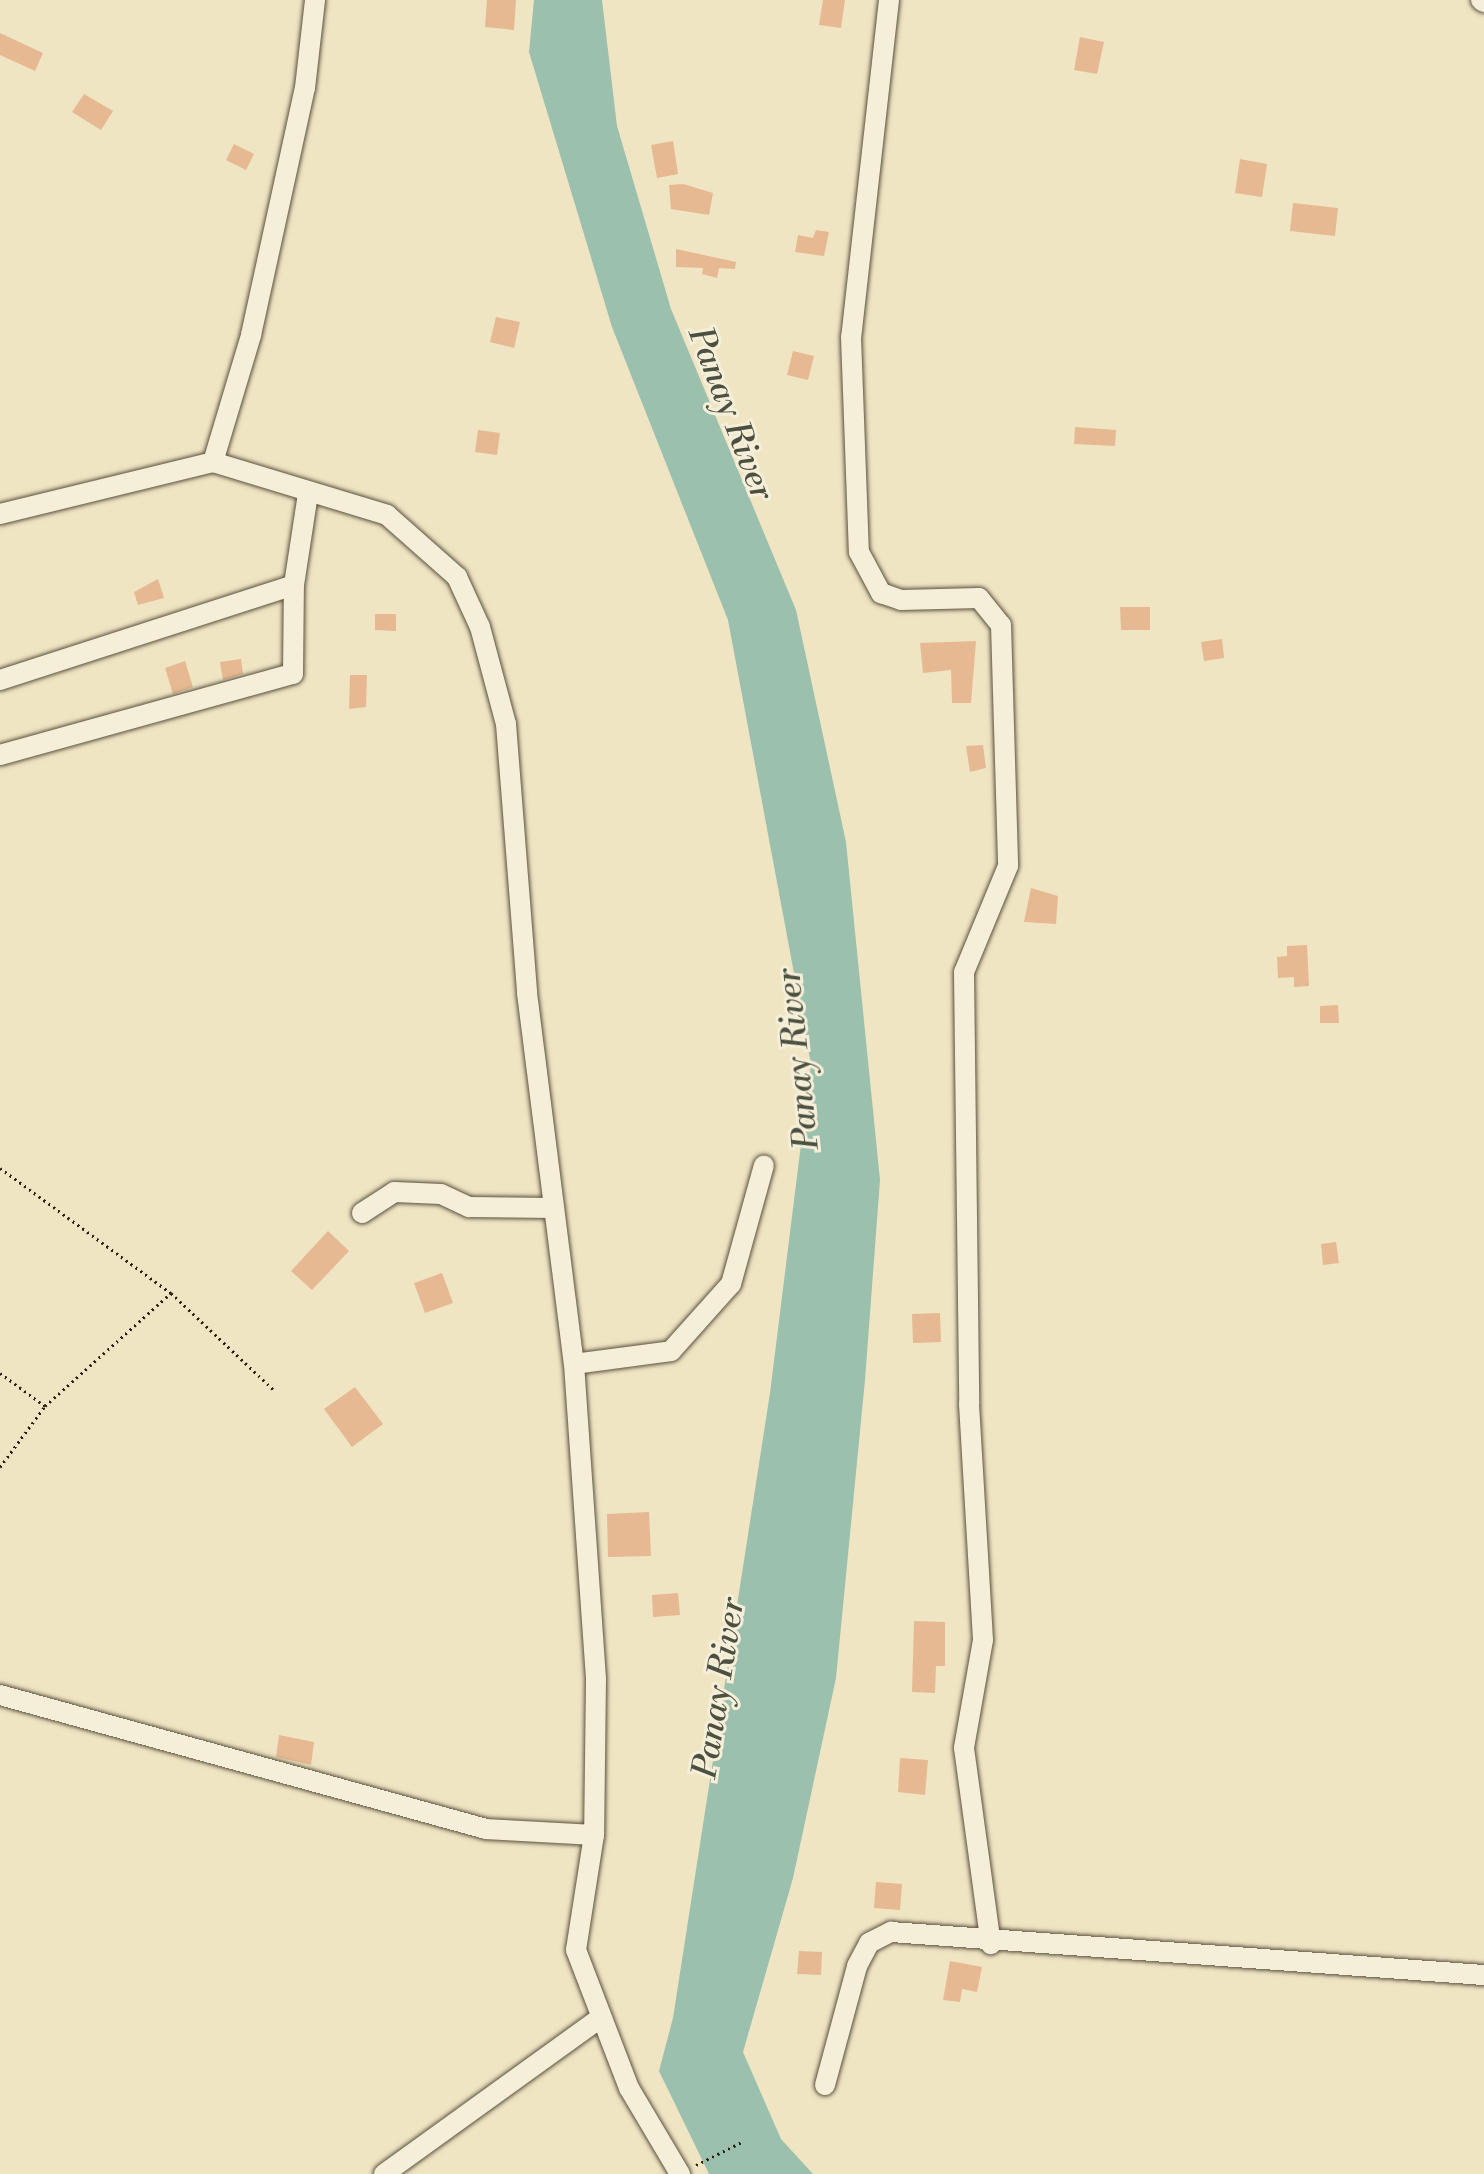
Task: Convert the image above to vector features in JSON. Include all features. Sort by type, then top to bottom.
[{"type":"street","points":[[213,462],[251,335],[305,88],[315,0]]},
{"type":"street","points":[[889,0],[851,337],[859,552],[881,593],[901,600],[979,598],[1001,625],[1008,866],[964,972],[969,1404],[983,1640],[964,1748],[991,1944]]},
{"type":"street","points":[[0,514],[213,462],[308,494],[387,515],[416,534],[457,577],[480,627],[506,724],[553,1208],[574,1364],[596,1679],[594,1835],[576,1950],[629,2088],[685,2171]]},
{"type":"street","points":[[0,755],[293,674],[294,585],[308,494]]},
{"type":"street","points":[[0,680],[294,585]]},
{"type":"street","points":[[574,1364],[671,1351],[731,1284],[764,1165]]},
{"type":"street","points":[[362,1213],[394,1192],[441,1194],[469,1207],[553,1208]]},
{"type":"street","points":[[0,1695],[486,1829],[594,1835]]},
{"type":"street","points":[[825,2085],[869,1943],[891,1932],[991,1944],[1484,1975]]},
{"type":"street","points":[[384,2174],[600,2018]]},
{"type":"path","points":[[0,1168],[171,1293],[276,1392]]},
{"type":"path","points":[[0,1467],[45,1406],[171,1293]]},
{"type":"path","points":[[0,1373],[45,1406]]},
{"type":"path","points":[[685,2171],[742,2142]]},
{"type":"shaded area","points":[[534,0],[602,0],[617,126],[671,309],[796,610],[846,842],[880,1180],[865,1380],[836,1678],[793,1878],[743,2052],[781,2139],[813,2174],[709,2174],[659,2071],[673,2018],[770,1393],[811,1064],[728,620],[612,327],[529,52]]},
{"type":"building","points":[[487,0],[516,0],[514,30],[485,27]]},
{"type":"building","points":[[823,0],[845,0],[841,28],[819,25]]},
{"type":"building","points":[[0,33],[43,53],[35,71],[0,55]]},
{"type":"building","points":[[1080,37],[1104,42],[1097,74],[1074,70]]},
{"type":"building","points":[[84,94],[113,111],[101,130],[72,112]]},
{"type":"building","points":[[673,141],[678,174],[657,178],[651,145]]},
{"type":"building","points":[[234,144],[254,154],[246,170],[226,160]]},
{"type":"building","points":[[1240,159],[1267,164],[1262,197],[1235,193]]},
{"type":"building","points":[[683,184],[713,193],[709,215],[671,209],[669,185]]},
{"type":"building","points":[[1293,203],[1338,208],[1335,236],[1290,231]]},
{"type":"building","points":[[816,230],[829,232],[824,256],[795,252],[798,235],[813,238]]},
{"type":"building","points":[[676,249],[736,262],[735,269],[719,268],[717,278],[702,274],[703,268],[676,267]]},
{"type":"building","points":[[496,317],[520,322],[514,348],[490,342]]},
{"type":"building","points":[[793,351],[814,356],[808,380],[787,375]]},
{"type":"building","points":[[1075,427],[1116,430],[1115,446],[1074,444]]},
{"type":"building","points":[[478,430],[500,433],[497,455],[475,452]]},
{"type":"building","points":[[158,579],[164,598],[138,605],[134,592]]},
{"type":"building","points":[[1120,607],[1150,607],[1150,630],[1121,630]]},
{"type":"building","points":[[375,614],[396,614],[396,631],[375,630]]},
{"type":"building","points":[[1222,639],[1224,658],[1204,661],[1201,642]]},
{"type":"building","points":[[976,641],[971,703],[952,703],[951,670],[923,673],[920,643]]},
{"type":"building","points":[[241,659],[243,674],[223,680],[220,662]]},
{"type":"building","points":[[185,661],[193,687],[173,694],[165,668]]},
{"type":"building","points":[[350,675],[367,675],[366,707],[349,709]]},
{"type":"building","points":[[983,745],[986,768],[970,772],[966,746]]},
{"type":"building","points":[[1031,888],[1058,896],[1056,924],[1024,922]]},
{"type":"building","points":[[1307,945],[1309,986],[1294,987],[1294,977],[1278,978],[1277,957],[1287,956],[1287,946]]},
{"type":"building","points":[[1338,1005],[1339,1023],[1320,1023],[1320,1006]]},
{"type":"building","points":[[328,1231],[349,1251],[312,1290],[291,1271]]},
{"type":"building","points":[[1336,1242],[1339,1263],[1323,1265],[1321,1244]]},
{"type":"building","points":[[442,1273],[453,1303],[425,1313],[414,1283]]},
{"type":"building","points":[[940,1313],[941,1342],[913,1343],[912,1314]]},
{"type":"building","points":[[355,1387],[383,1424],[352,1447],[324,1409]]},
{"type":"building","points":[[649,1512],[651,1556],[608,1557],[607,1514]]},
{"type":"building","points":[[678,1593],[680,1615],[653,1617],[652,1595]]},
{"type":"building","points":[[914,1621],[945,1622],[945,1666],[936,1666],[935,1693],[912,1692]]},
{"type":"building","points":[[279,1735],[314,1742],[311,1765],[276,1757]]},
{"type":"building","points":[[900,1758],[928,1760],[925,1795],[898,1792]]},
{"type":"building","points":[[876,1882],[902,1884],[900,1910],[874,1908]]},
{"type":"building","points":[[799,1951],[822,1952],[821,1975],[797,1974]]},
{"type":"building","points":[[950,1961],[982,1967],[977,1992],[962,1989],[960,2002],[943,2000]]},
{"type":"water label","name":"Panay River","points":[[730,414]]},
{"type":"water label","name":"Panay River","points":[[799,1059]]},
{"type":"water label","name":"Panay River","points":[[720,1688]]}]
